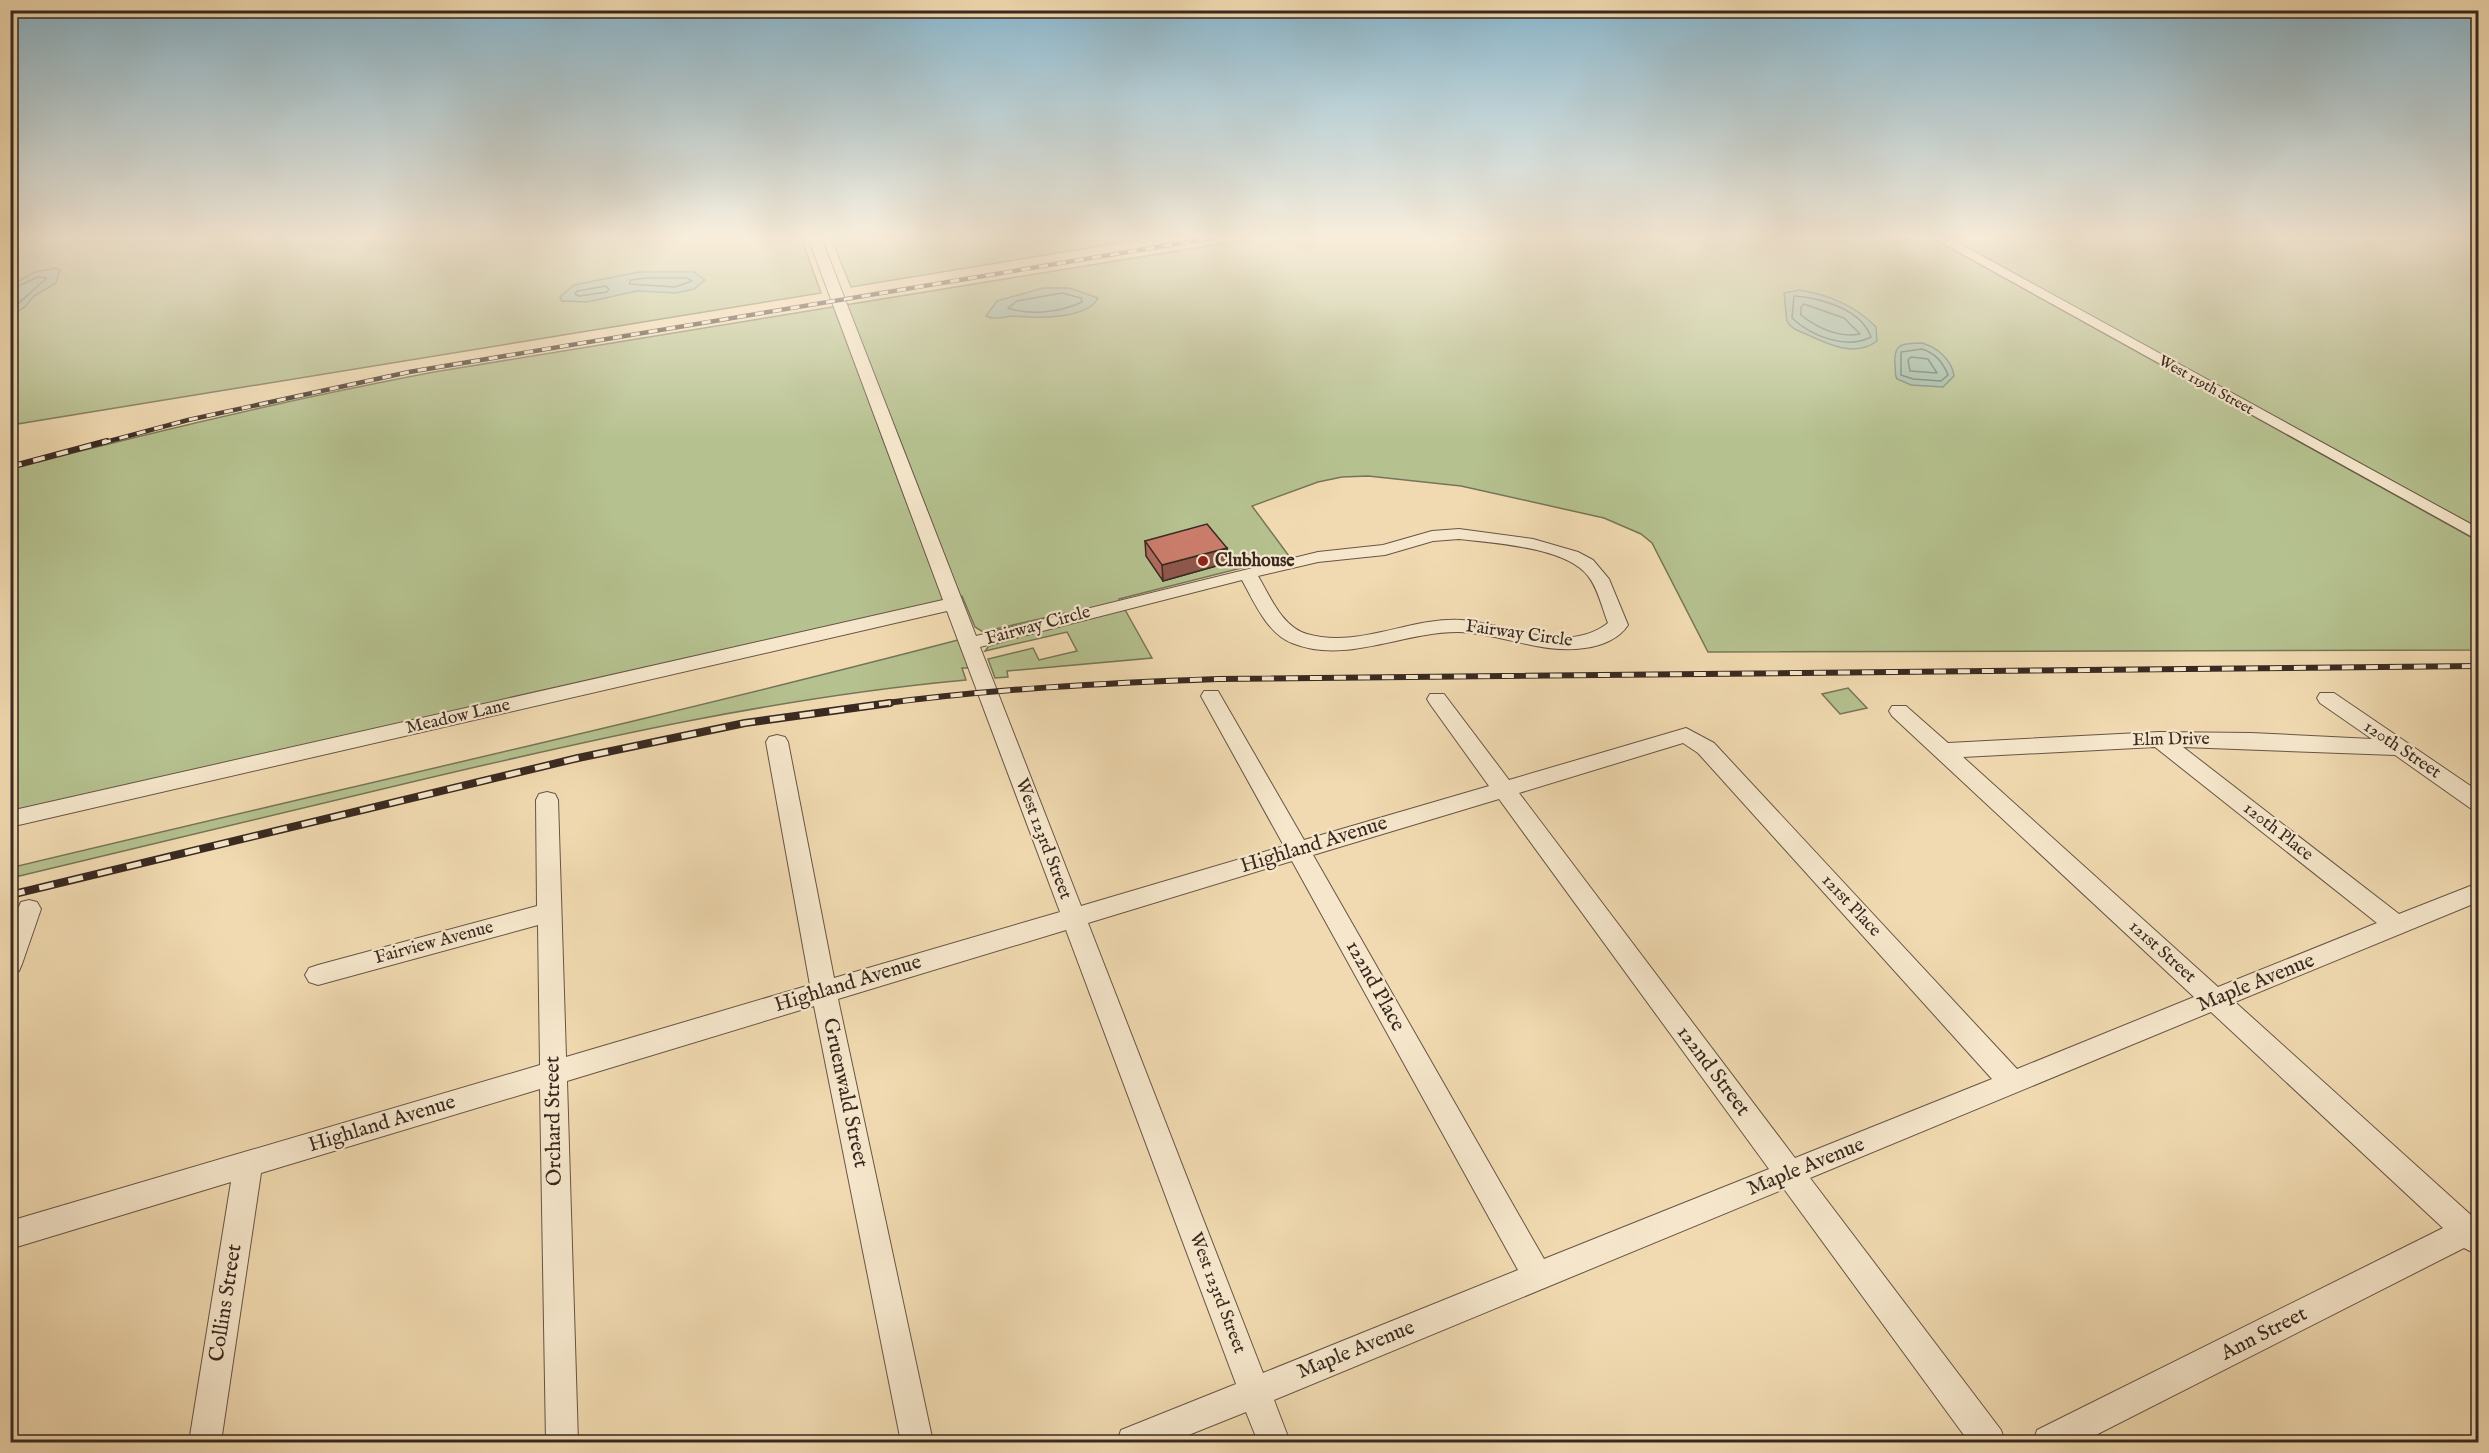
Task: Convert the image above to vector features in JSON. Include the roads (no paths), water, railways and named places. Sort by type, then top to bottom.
[{"type":"street","name":"West 123rd Street","points":[[839,303],[1274,1443]]},
{"type":"street","name":"West 119th Street","points":[[2057,303],[2478,535]]},
{"type":"street","name":"Fairway Circle","points":[[969,644],[1247,573],[1318,556],[1385,550],[1432,537],[1459,534],[1566,553],[1585,562],[1596,574],[1618,625],[1608,637],[1569,644],[1484,628],[1447,625],[1411,630],[1353,643],[1317,643],[1285,631],[1247,573]]},
{"type":"street","name":"Meadow Lane","points":[[10,819],[955,608]]},
{"type":"street","name":"122nd Place","points":[[1211,696],[1538,1277]]},
{"type":"street","name":"120th Street","points":[[2326,698],[2478,802]]},
{"type":"street","name":"122nd Street","points":[[1437,699],[1989,1443]]},
{"type":"street","name":"121st Street","points":[[1899,711],[2215,1000],[2475,1233]]},
{"type":"street","name":"Highland Avenue","points":[[10,1235],[1686,735]]},
{"type":"street","name":"121st Place","points":[[1686,735],[1706,748],[2012,1082]]},
{"type":"street","name":"Elm Drive","points":[[1943,751],[2159,739],[2251,740],[2398,748]]},
{"type":"street","name":"120th Place","points":[[2159,739],[2396,925]]},
{"type":"street","name":"Gruenwald Street","points":[[777,742],[825,992],[917,1443]]},
{"type":"street","name":"Orchard Street","points":[[547,800],[562,1443]]},
{"type":"street","name":"Maple Avenue","points":[[1133,1443],[1255,1391],[2478,892]]},
{"type":"street","points":[[10,964],[29,909]]},
{"type":"street","name":"Fairview Avenue","points":[[318,975],[549,912]]},
{"type":"street","name":"Collins Street","points":[[205,1443],[248,1164]]},
{"type":"street","name":"Ann Street","points":[[2049,1443],[2475,1233]]},
{"type":"water","points":[[11,303],[28,303],[25,307],[11,316]]},
{"type":"water","points":[[996,303],[1094,303],[1083,310],[1060,316],[997,318],[986,316]]},
{"type":"water","points":[[1785,303],[1841,303],[1859,313],[1876,327],[1877,341],[1860,348],[1841,348],[1792,327],[1787,321]]},
{"type":"water","points":[[1909,343],[1922,343],[1938,351],[1953,370],[1954,376],[1943,387],[1911,385],[1896,377],[1895,358],[1898,348]]},
{"type":"railway","points":[[102,443],[188,420],[409,372],[823,303]]},
{"type":"railway","points":[[10,467],[107,441]]},
{"type":"railway","points":[[879,704],[1048,687],[1218,679],[2478,666]]},
{"type":"railway","points":[[10,895],[578,758],[745,723],[890,703]]},
{"type":"place","name":"Clubhouse","points":[[1203,561]]}]
